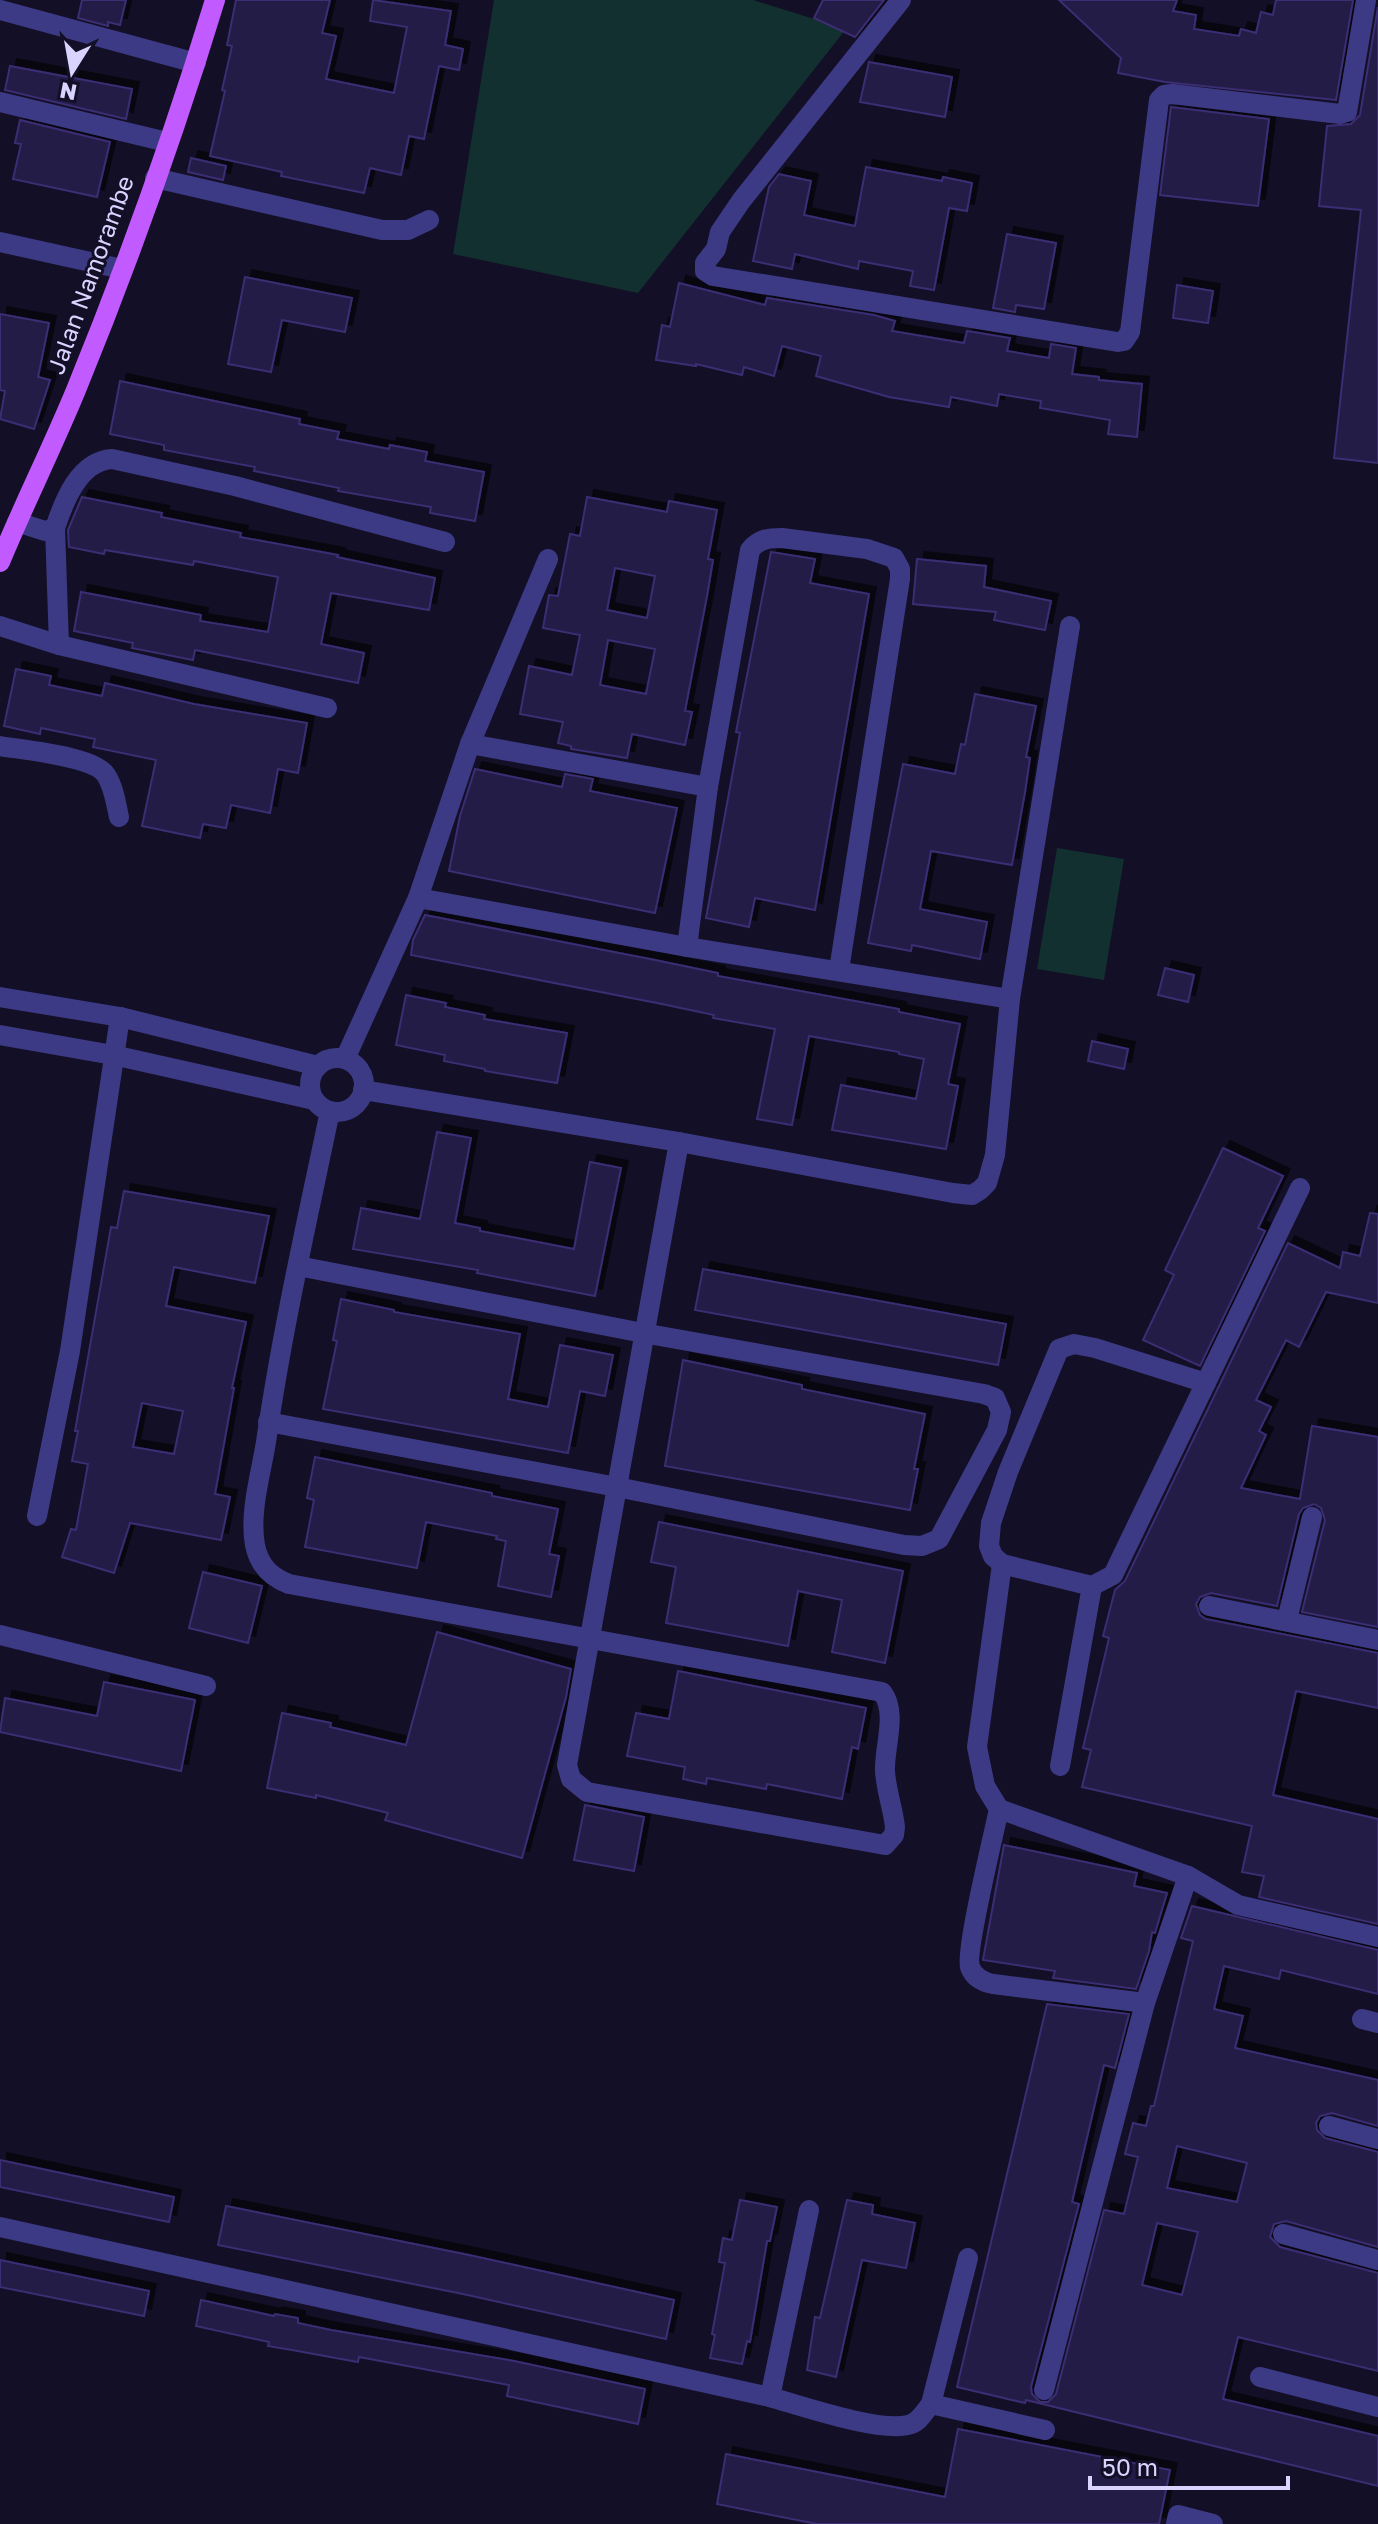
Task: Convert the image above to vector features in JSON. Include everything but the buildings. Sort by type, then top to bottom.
[{"type":"main road","name":"Jalan Namorambe","points":[[0,562],[76,390],[196,63],[215,0]]},
{"type":"street","points":[[901,0],[741,201],[720,232],[716,249],[705,263],[705,271],[713,276],[1118,342],[1124,341],[1130,332],[1159,100],[1164,95],[1172,94],[1340,114],[1347,112],[1366,0]]},
{"type":"street","points":[[0,10],[196,63]]},
{"type":"street","points":[[0,102],[167,142]]},
{"type":"street","points":[[155,178],[382,230],[408,230],[429,220]]},
{"type":"street","points":[[0,242],[122,269]]},
{"type":"street","points":[[59,645],[55,528],[62,505],[79,478],[103,459],[235,486],[445,542]]},
{"type":"street","points":[[17,522],[45,531],[55,528]]},
{"type":"street","points":[[687,947],[708,787],[750,550],[757,542],[769,538],[867,549],[894,558],[900,569],[899,592],[839,970]]},
{"type":"street","points":[[345,1059],[418,898],[470,744],[548,559]]},
{"type":"street","points":[[0,626],[59,645],[327,708]]},
{"type":"street","points":[[363,1090],[679,1142],[972,1195],[987,1183],[995,1155],[1010,999],[1070,626]]},
{"type":"street","points":[[470,744],[708,787]]},
{"type":"street","points":[[0,746],[83,761],[103,771],[108,777],[119,817]]},
{"type":"street","points":[[418,898],[687,947],[1010,999]]},
{"type":"street","points":[[0,997],[120,1017],[318,1066]]},
{"type":"street","points":[[37,1516],[70,1351],[120,1017]]},
{"type":"street","points":[[0,1035],[113,1055],[322,1106],[341,1111],[353,1106],[363,1090],[362,1075],[345,1059],[328,1060],[318,1066],[310,1086],[322,1106],[254,1519],[259,1557],[276,1579],[289,1584],[591,1638],[882,1692],[888,1699],[890,1710],[885,1774],[895,1827],[890,1842],[880,1844],[587,1792],[571,1779],[567,1759],[591,1638],[679,1142]]},
{"type":"street","points":[[1206,1383],[1095,1348],[1074,1344],[1059,1349],[1008,1472],[991,1523],[989,1546],[1002,1564],[1092,1586],[1113,1575],[1117,1568],[1300,1188]]},
{"type":"street","points":[[268,1422],[922,1546],[939,1539],[997,1430],[1001,1412],[995,1398],[984,1394],[643,1333],[298,1266]]},
{"type":"street","points":[[1287,1620],[1312,1517]]},
{"type":"street","points":[[1002,1564],[977,1747],[985,1786],[999,1809],[1188,1876],[1238,1905],[1378,1937]]},
{"type":"street","points":[[1060,1766],[1092,1586]]},
{"type":"street","points":[[1209,1606],[1378,1640]]},
{"type":"street","points":[[0,1635],[206,1686]]},
{"type":"street","points":[[999,1809],[972,1940],[971,1970],[978,1979],[993,1984],[1145,2003]]},
{"type":"street","points":[[1044,2390],[1145,2003],[1188,1876]]},
{"type":"street","points":[[1329,2126],[1378,2139]]},
{"type":"street","points":[[770,2397],[809,2210]]},
{"type":"street","points":[[0,2227],[895,2426],[918,2421],[931,2404],[968,2258]]},
{"type":"street","points":[[1283,2234],[1378,2260]]},
{"type":"street","points":[[1260,2377],[1378,2407]]},
{"type":"street","points":[[931,2404],[1045,2430]]},
{"type":"street","points":[[1176,2524],[1178,2515],[1213,2524]]},
{"type":"green space","points":[[494,0],[753,0],[846,29],[638,293],[453,254]]},
{"type":"green space","points":[[1057,848],[1124,859],[1104,980],[1037,969]]}]
